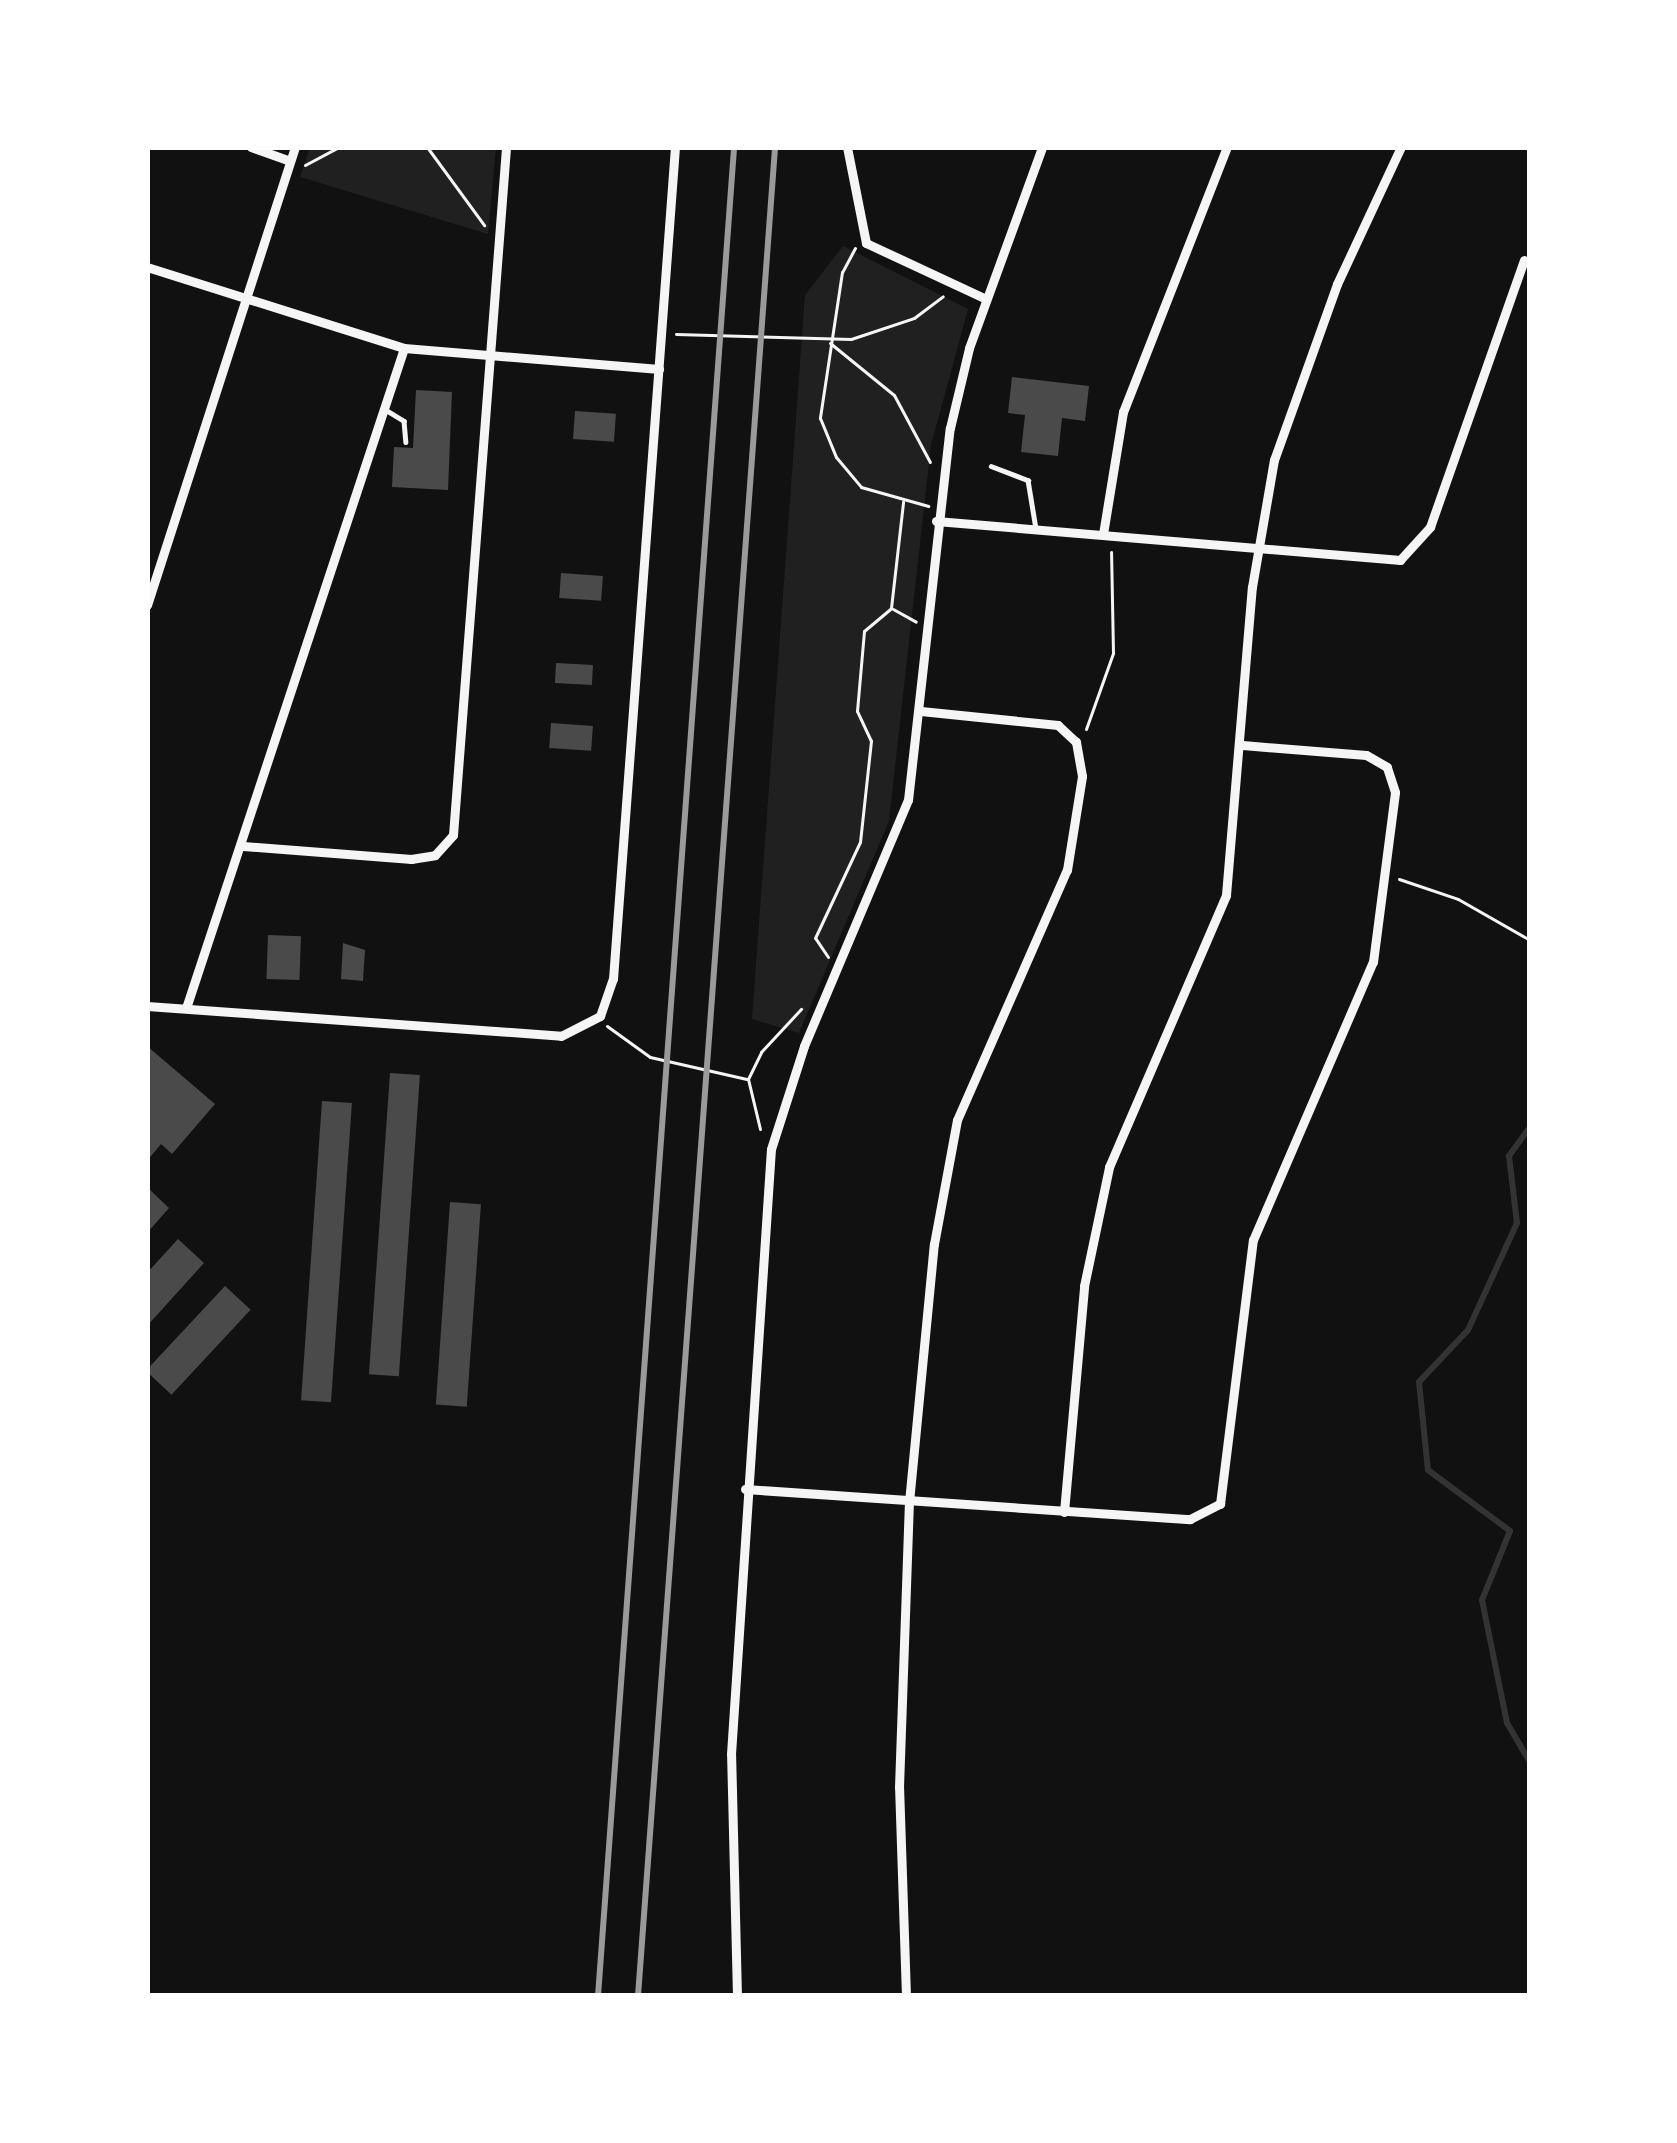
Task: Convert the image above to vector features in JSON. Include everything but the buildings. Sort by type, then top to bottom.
[{"type":"street","points":[[250,147],[290,161]]},
{"type":"street","points":[[147,605],[295,147]]},
{"type":"street","points":[[243,846],[411,859],[449,843],[506,147]]},
{"type":"street","points":[[147,1006],[574,1034],[600,1016],[613,979],[675,147]]},
{"type":"street","points":[[847,147],[861,236],[886,257],[986,299]]},
{"type":"street","points":[[737,1996],[731,1754],[769,1165],[782,1106],[901,825],[921,711],[936,520],[956,395],[1042,147]]},
{"type":"street","points":[[1103,534],[1123,412],[1226,147]]},
{"type":"street","points":[[1064,1512],[1084,1286],[1105,1186],[1221,914],[1242,745],[1258,549],[1274,460],[1329,305],[1401,147]]},
{"type":"street","points":[[936,520],[1388,562],[1422,543],[1524,260]]},
{"type":"street","points":[[147,267],[404,348],[658,369]]},
{"type":"street","points":[[186,1008],[404,348]]},
{"type":"street","points":[[906,1996],[899,1787],[919,1351],[950,1144],[1067,870],[1081,801],[1076,742],[1051,722],[921,711]]},
{"type":"street","points":[[745,1489],[1190,1519],[1210,1514],[1222,1497],[1253,1240],[1373,962],[1388,878],[1395,792],[1379,759],[1242,745]]},
{"type":"lane","points":[[385,410],[404,421],[406,442]]},
{"type":"lane","points":[[991,466],[1028,480],[1036,529]]},
{"type":"path","points":[[290,161],[311,166],[339,147]]},
{"type":"path","points":[[427,147],[499,246]]},
{"type":"path","points":[[861,236],[842,272],[820,418],[836,458],[861,487],[903,502],[938,507]]},
{"type":"path","points":[[687,335],[829,342],[914,318],[955,286]]},
{"type":"path","points":[[829,342],[893,395],[941,484]]},
{"type":"path","points":[[839,974],[815,938],[860,842],[871,741],[857,711],[864,631],[891,608],[903,502]]},
{"type":"path","points":[[1076,742],[1113,652],[1114,560],[1103,534]]},
{"type":"path","points":[[891,608],[928,629]]},
{"type":"path","points":[[1388,878],[1458,899],[1530,940]]},
{"type":"path","points":[[769,1165],[748,1079],[796,1011],[826,1002]]},
{"type":"path","points":[[600,1016],[650,1057],[748,1079]]},
{"type":"shaded area","points":[[310,147],[496,147],[488,234],[300,177]]},
{"type":"shaded area","points":[[843,246],[968,309],[931,445],[889,821],[799,1033],[752,1019],[805,295]]},
{"type":"waterway","points":[[1530,1127],[1509,1156],[1517,1223],[1468,1330],[1419,1382],[1428,1470],[1510,1531],[1482,1600],[1507,1723],[1530,1762]]},
{"type":"railway","points":[[598,1996],[734,147]]},
{"type":"railway","points":[[638,1996],[775,147]]}]
